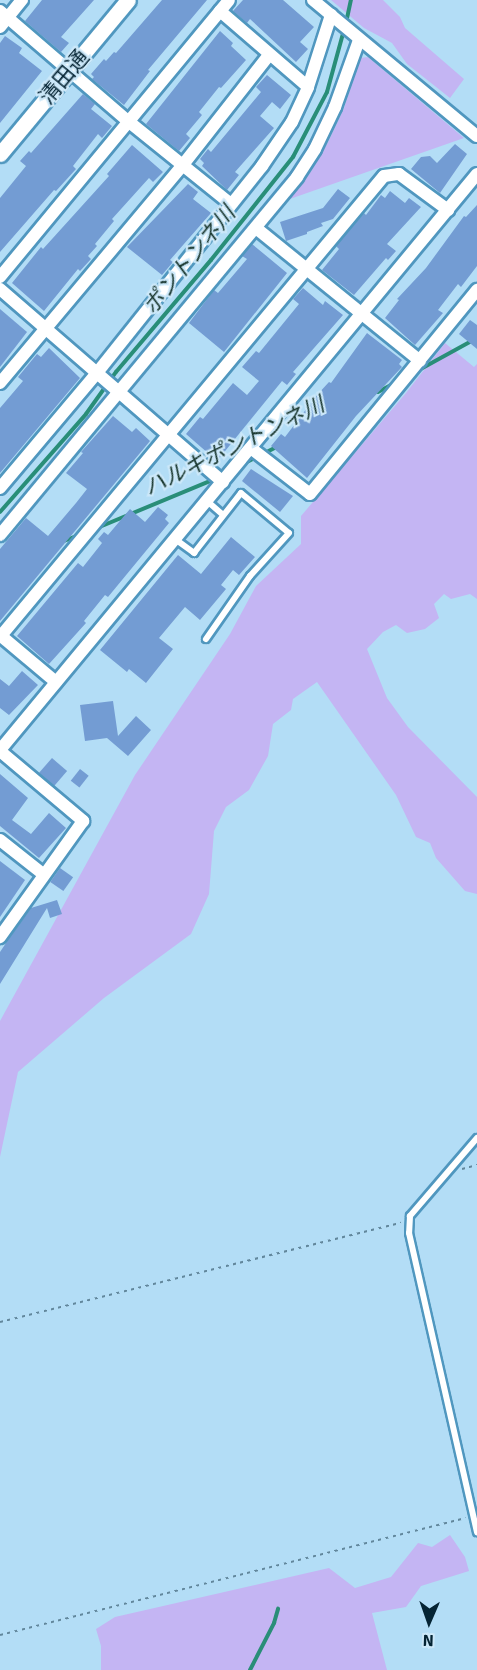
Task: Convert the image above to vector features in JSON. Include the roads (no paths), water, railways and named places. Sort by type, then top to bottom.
[{"type":"street","points":[[22,0],[3,19],[70,71],[182,166],[231,204]]},
{"type":"street","name":"清田通","points":[[0,154],[128,0]]},
{"type":"street","points":[[0,277],[229,0]]},
{"type":"street","points":[[313,0],[477,136]]},
{"type":"street","points":[[220,11],[269,56],[308,87]]},
{"type":"street","points":[[0,488],[98,377],[292,122],[335,19]]},
{"type":"street","points":[[0,535],[116,392],[256,228],[315,149],[335,107],[356,37]]},
{"type":"street","points":[[0,383],[182,166],[269,56]]},
{"type":"street","points":[[56,682],[0,636],[384,176],[399,174],[448,210]]},
{"type":"street","points":[[1,932],[83,821],[0,751],[362,316],[477,174]]},
{"type":"street","points":[[256,228],[420,361]]},
{"type":"street","points":[[0,289],[98,377],[223,482]]},
{"type":"street","points":[[252,449],[310,494],[420,361],[472,306],[477,290]]},
{"type":"street","points":[[0,840],[43,874]]},
{"type":"lane","points":[[175,539],[194,553],[241,493],[288,533],[250,576],[206,639]]},
{"type":"lane","points":[[207,501],[224,515]]},
{"type":"lane","points":[[477,1138],[429,1191],[410,1216],[409,1225],[412,1251],[477,1532]]},
{"type":"waterway","name":"ポントンネ川","points":[[346,23],[351,0]]},
{"type":"waterway","name":"ポントンネ川","points":[[0,512],[86,414],[116,372],[211,260],[293,157],[327,92],[344,30]]},
{"type":"waterway","name":"ハルキポントンネ川","points":[[417,371],[477,338]]},
{"type":"waterway","name":"ハルキポントンネ川","points":[[378,392],[395,383]]},
{"type":"waterway","name":"ハルキポントンネ川","points":[[243,464],[276,447]]},
{"type":"waterway","name":"ハルキポントンネ川","points":[[97,528],[215,479]]},
{"type":"waterway","name":"ハルキポントンネ川","points":[[64,541],[79,535]]},
{"type":"waterway","points":[[250,1670],[274,1623],[278,1609]]}]
